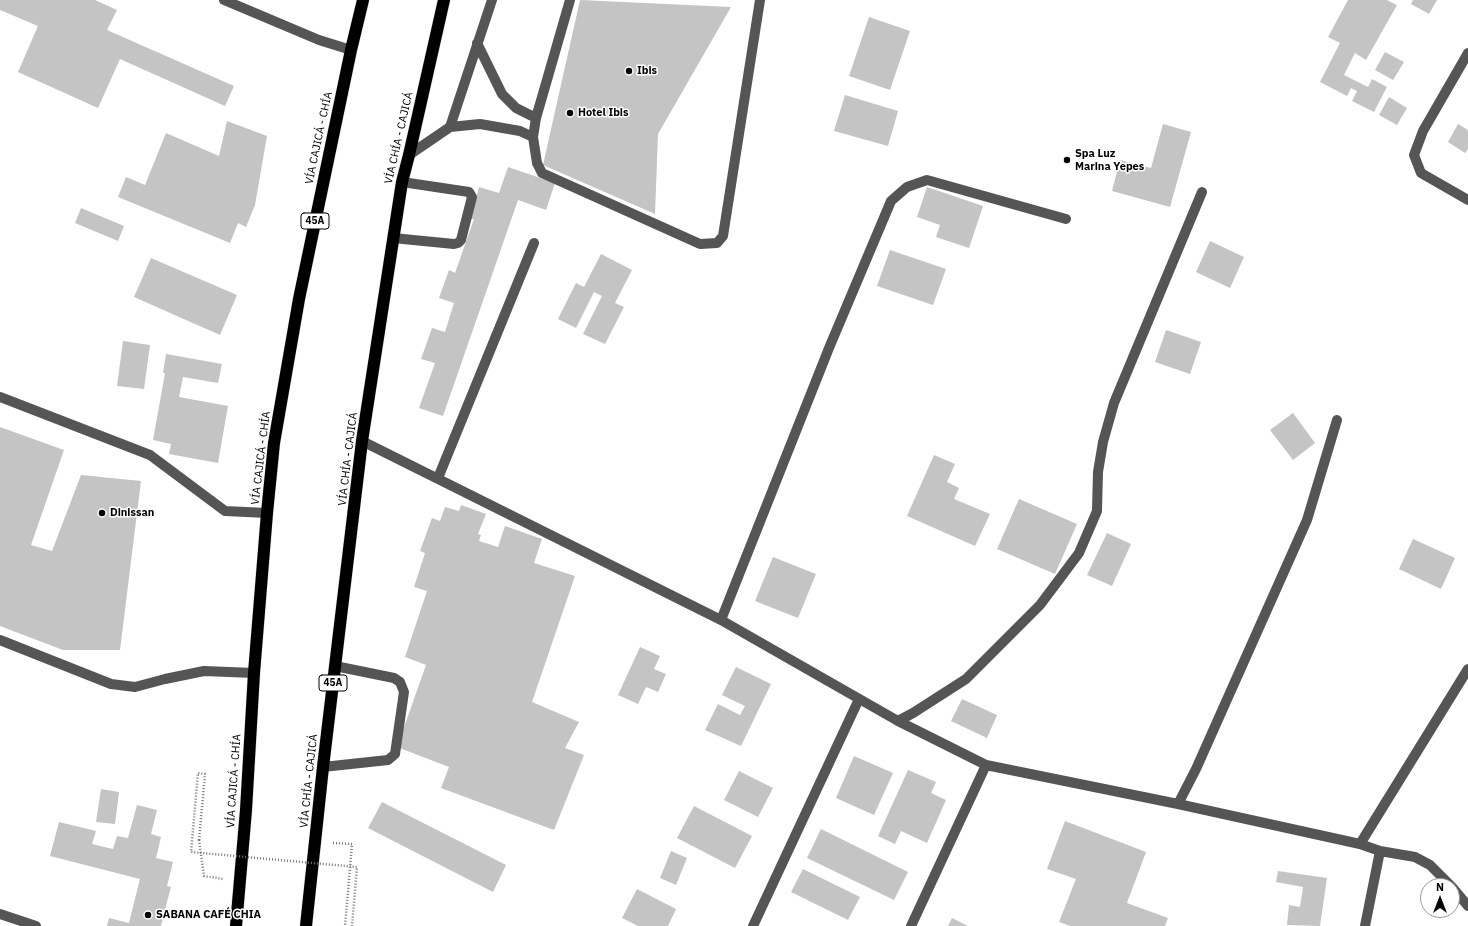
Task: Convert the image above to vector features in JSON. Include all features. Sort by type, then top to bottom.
[{"type":"highway","name":"VÍA CAJICÁ - CHÍA","points":[[236,926],[246,810],[254,673],[274,443],[299,299],[351,50],[363,0]]},
{"type":"highway","name":"VÍA CHÍA - CAJICÁ","points":[[306,926],[323,767],[362,441],[402,182],[444,0]]},
{"type":"street","points":[[224,0],[319,40],[351,50]]},
{"type":"street","points":[[450,127],[492,0]]},
{"type":"street","points":[[570,0],[536,118],[533,136],[536,163],[542,173],[700,244],[717,243],[723,236],[760,0]]},
{"type":"street","points":[[477,43],[502,94],[516,108],[536,118]]},
{"type":"street","points":[[1468,53],[1422,131],[1414,155],[1421,173],[1468,200]]},
{"type":"street","points":[[409,154],[450,127],[485,125],[520,131],[533,136]]},
{"type":"street","points":[[721,620],[829,348],[890,201],[907,187],[927,180],[1066,219]]},
{"type":"street","points":[[393,238],[454,244],[458,243],[461,240],[472,197],[469,192],[402,182]]},
{"type":"street","points":[[898,721],[966,679],[1040,605],[1079,553],[1097,511],[1098,472],[1103,442],[1114,403],[1202,192]]},
{"type":"street","points":[[438,478],[534,243]]},
{"type":"street","points":[[0,397],[150,455],[225,511],[267,513]]},
{"type":"street","points":[[1178,804],[1196,769],[1307,520],[1337,420]]},
{"type":"street","points":[[362,441],[721,620],[898,721],[986,765],[1178,804],[1360,844],[1380,851],[1415,857],[1430,866],[1442,878]]},
{"type":"street","points":[[0,640],[111,684],[123,686],[135,687],[204,671],[254,673]]},
{"type":"street","points":[[323,767],[388,760],[395,754],[404,692],[400,682],[394,678],[335,666]]},
{"type":"street","points":[[1360,844],[1468,669]]},
{"type":"street","points":[[752,926],[860,699]]},
{"type":"street","points":[[911,926],[986,765]]},
{"type":"street","points":[[1365,926],[1380,851]]},
{"type":"street","points":[[1460,897],[1468,906]]},
{"type":"street","points":[[0,914],[36,926]]},
{"type":"path","points":[[240,882],[204,876],[199,840],[205,774],[198,773],[191,852],[357,867],[352,926]]},
{"type":"path","points":[[315,842],[352,844],[344,926]]},
{"type":"building","points":[[0,0],[95,0],[117,10],[107,30],[234,86],[225,106],[120,59],[98,108],[18,72],[38,26],[0,10]]},
{"type":"building","name":"Ibis","points":[[580,0],[731,7],[658,134],[655,214],[543,165]]},
{"type":"building","points":[[1348,0],[1387,0],[1397,5],[1366,60],[1355,53],[1344,75],[1368,87],[1372,79],[1387,87],[1374,112],[1352,101],[1357,91],[1351,88],[1347,96],[1320,82],[1340,43],[1328,37]]},
{"type":"building","points":[[1413,0],[1437,0],[1429,14],[1411,4]]},
{"type":"building","points":[[869,17],[910,31],[890,90],[849,76]]},
{"type":"building","points":[[1385,52],[1404,62],[1393,80],[1375,70]]},
{"type":"building","points":[[845,95],[898,111],[888,146],[834,131]]},
{"type":"building","points":[[1389,97],[1407,108],[1397,125],[1379,115]]},
{"type":"building","points":[[227,121],[267,136],[255,205],[246,227],[238,223],[230,243],[118,197],[126,177],[145,185],[166,133],[219,156]]},
{"type":"building","points":[[1163,124],[1191,132],[1170,207],[1112,191],[1120,160],[1151,168]]},
{"type":"building","points":[[1458,124],[1468,130],[1468,149],[1465,153],[1448,142]]},
{"type":"building","points":[[508,167],[555,183],[546,210],[518,200],[443,416],[419,408],[435,363],[421,359],[432,328],[445,332],[454,303],[439,298],[449,270],[455,273],[474,219],[471,219],[479,187],[499,193]]},
{"type":"building","points":[[927,187],[983,206],[969,248],[936,237],[940,225],[917,217]]},
{"type":"building","points":[[81,208],[124,226],[118,241],[75,223]]},
{"type":"building","points":[[1210,241],[1244,257],[1230,288],[1196,272]]},
{"type":"building","points":[[890,250],[946,269],[933,305],[877,286]]},
{"type":"building","points":[[601,254],[632,270],[615,303],[624,307],[605,344],[583,334],[602,296],[594,292],[576,328],[558,319],[576,283],[584,287]]},
{"type":"building","points":[[151,258],[237,295],[220,335],[134,297]]},
{"type":"building","points":[[1166,330],[1201,342],[1190,374],[1155,362]]},
{"type":"building","points":[[123,341],[150,345],[144,389],[117,386]]},
{"type":"building","points":[[166,354],[222,364],[218,383],[183,377],[179,397],[228,406],[218,463],[169,454],[171,444],[153,440],[165,373],[163,373]]},
{"type":"building","points":[[1293,413],[1315,443],[1293,460],[1270,430]]},
{"type":"building","name":"Dinissan","points":[[0,427],[64,450],[31,545],[52,551],[81,475],[141,481],[120,650],[63,650],[0,626]]},
{"type":"building","points":[[934,455],[955,464],[947,482],[959,488],[954,499],[990,514],[975,546],[907,516]]},
{"type":"building","points":[[1019,499],[1077,524],[1055,574],[997,549]]},
{"type":"building","points":[[461,505],[486,514],[478,534],[481,535],[479,541],[498,547],[505,526],[542,539],[534,563],[575,576],[532,702],[579,722],[565,748],[584,755],[554,830],[441,788],[449,767],[397,747],[426,665],[405,657],[427,591],[414,587],[425,553],[420,551],[432,518],[440,521],[445,507],[459,511]]},
{"type":"building","points":[[1107,533],[1131,544],[1112,586],[1087,575]]},
{"type":"building","points":[[1413,539],[1455,558],[1441,589],[1399,569]]},
{"type":"building","points":[[773,557],[816,574],[798,618],[755,601]]},
{"type":"building","points":[[640,647],[660,656],[654,669],[666,674],[658,692],[646,687],[638,704],[618,695]]},
{"type":"building","points":[[736,667],[771,684],[741,746],[705,730],[718,704],[740,715],[745,706],[722,695]]},
{"type":"building","points":[[962,699],[997,715],[987,738],[951,721]]},
{"type":"building","points":[[854,756],[893,773],[874,815],[836,798]]},
{"type":"building","points":[[908,770],[936,782],[931,793],[946,800],[927,843],[901,831],[895,844],[878,836]]},
{"type":"building","points":[[739,771],[773,788],[758,817],[724,800]]},
{"type":"building","points":[[101,789],[119,792],[115,824],[96,822]]},
{"type":"building","points":[[382,802],[506,865],[493,892],[368,828]]},
{"type":"building","points":[[137,805],[157,810],[151,834],[161,837],[156,858],[173,862],[167,886],[171,887],[161,926],[107,926],[109,918],[129,923],[140,879],[50,856],[59,822],[96,831],[92,844],[113,849],[117,836],[128,838]]},
{"type":"building","points":[[694,806],[752,836],[735,868],[677,838]]},
{"type":"building","points":[[1065,821],[1146,852],[1127,903],[1168,918],[1165,926],[1070,926],[1059,922],[1076,879],[1047,869]]},
{"type":"building","points":[[821,829],[908,872],[894,900],[807,858]]},
{"type":"building","points":[[671,851],[687,858],[676,885],[660,878]]},
{"type":"building","points":[[803,869],[860,897],[848,920],[791,892]]},
{"type":"building","points":[[1278,871],[1327,878],[1320,926],[1287,925],[1289,905],[1300,907],[1303,887],[1276,882]]},
{"type":"building","points":[[637,889],[676,909],[668,926],[638,926],[622,918]]},
{"type":"building","points":[[952,918],[968,926],[948,926]]},
{"type":"place","name":"Ibis","points":[[629,71]]},
{"type":"place","name":"Hotel Ibis","points":[[570,113]]},
{"type":"place","name":"Spa Luz Marina Yepes","points":[[1067,160]]},
{"type":"place","name":"Dinissan","points":[[102,513]]},
{"type":"place","name":"SABANA CAFÉ CHIA","points":[[148,915]]}]
